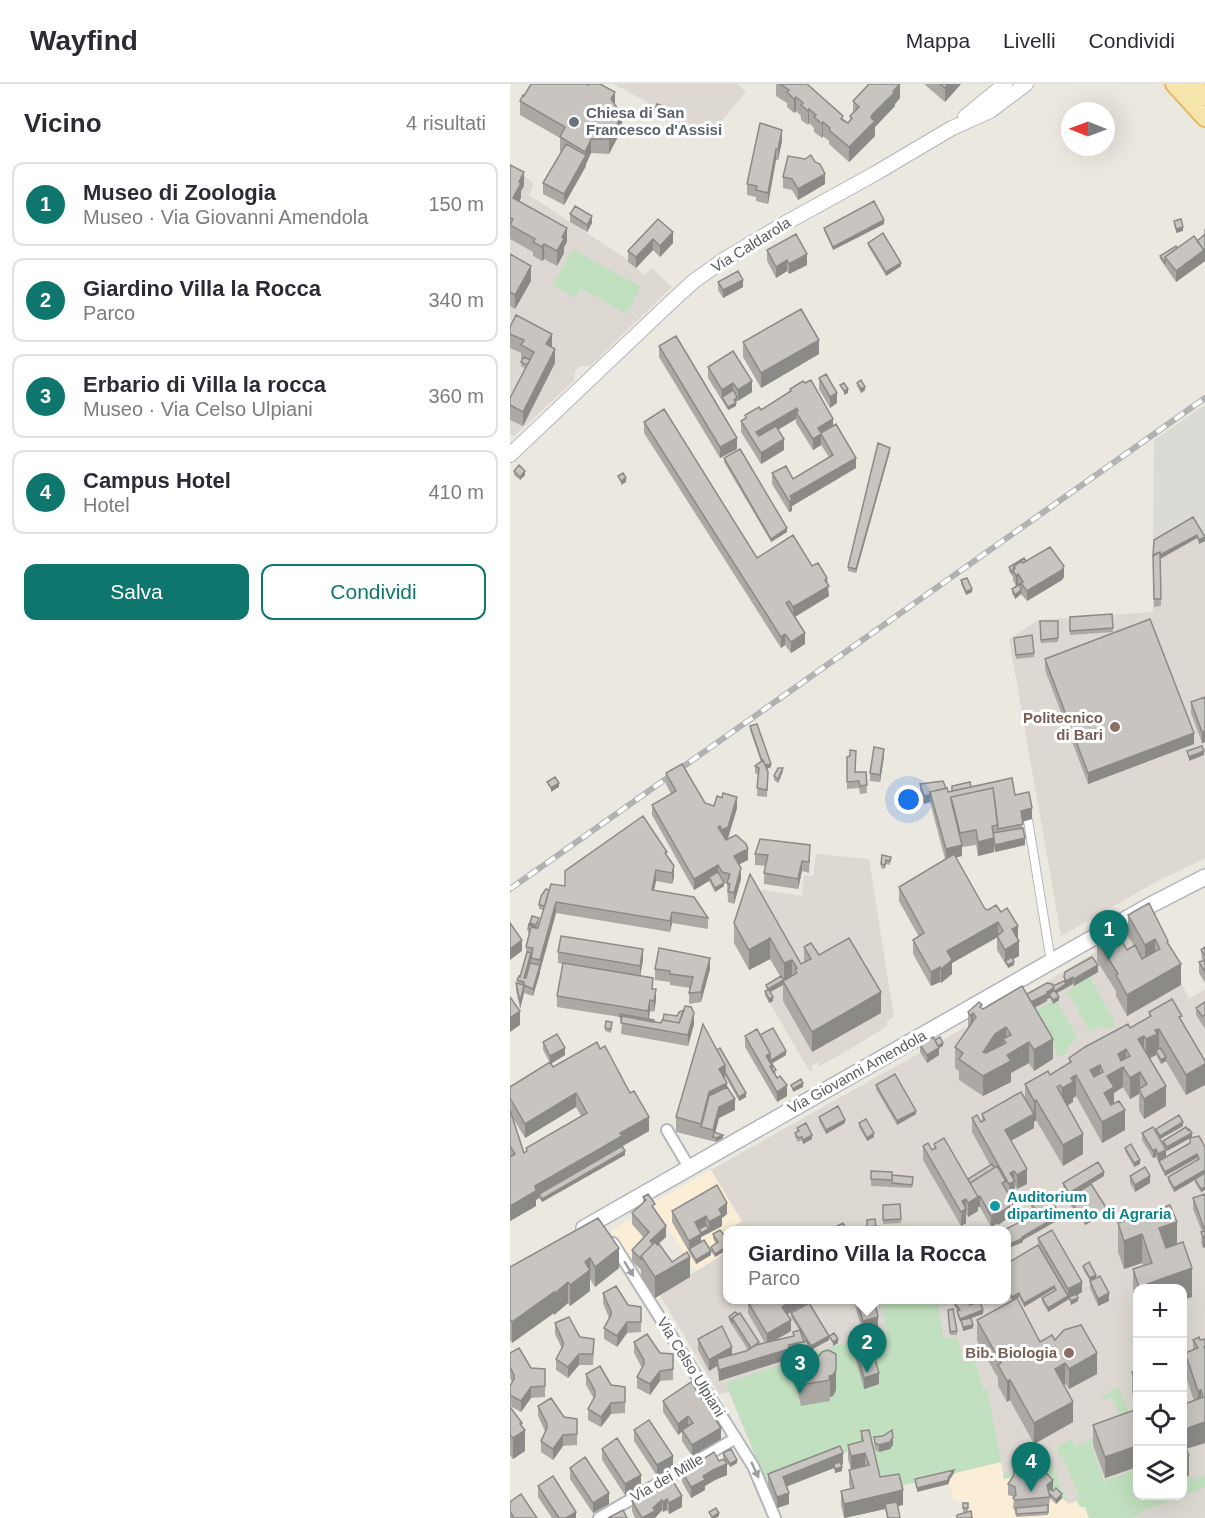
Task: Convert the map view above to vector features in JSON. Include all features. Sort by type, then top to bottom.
[{"type":"main road","points":[[1174,84],[1205,118]]},
{"type":"main road","points":[[1192,84],[1205,97]]},
{"type":"main road","name":"Via Giovanni Amendola","points":[[570,1236],[1205,877]]},
{"type":"street","name":"Via Caldarola","points":[[510,455],[678,296],[724,259],[952,128],[990,111],[1026,84]]},
{"type":"street","points":[[952,128],[1000,87]]},
{"type":"street","points":[[1028,820],[1051,962]]},
{"type":"street","points":[[668,1132],[690,1169]]},
{"type":"street","name":"Via Celso Ulpiani","points":[[598,1220],[753,1466],[775,1518]]},
{"type":"street","name":"Via dei Mille","points":[[598,1518],[736,1438]]},
{"type":"shaded area","points":[[614,84],[738,84],[746,92],[707,138],[651,115],[654,106]]},
{"type":"shaded area","points":[[510,163],[534,184],[529,195],[628,260],[644,275],[652,268],[672,287],[590,366],[580,366],[575,371],[574,381],[514,436],[510,434]]},
{"type":"shaded area","points":[[1205,405],[1205,553],[1186,523],[1153,541],[1154,440]]},
{"type":"shaded area","name":"Politecnico di Bari","points":[[1197,538],[1205,553],[1205,858],[1156,882],[1061,936],[1009,639],[1038,620],[1153,612],[1153,563]]},
{"type":"shaded area","points":[[816,854],[869,859],[894,1017],[887,1021],[887,1026],[855,1046],[820,1066],[817,1062],[811,1066],[813,1070],[810,1072],[764,993],[796,977],[751,898],[763,890],[802,896],[804,875],[813,876]]},
{"type":"shaded area","points":[[1151,918],[1189,999],[1205,989],[1205,1518],[1089,1518],[1085,1507],[1080,1507],[1077,1501],[1069,1504],[1053,1489],[1016,1476],[1004,1479],[1001,1462],[954,1473],[861,1446],[766,1483],[729,1392],[719,1394],[659,1294],[723,1254],[723,1304],[1011,1304],[1011,1226],[734,1226],[742,1221],[711,1170],[1053,978]]},
{"type":"shaded area","points":[[711,1170],[742,1222],[735,1226],[723,1226],[723,1255],[696,1272],[652,1203]]},
{"type":"shaded area","points":[[630,1220],[657,1252],[640,1269],[611,1231]]},
{"type":"shaded area","points":[[1001,1462],[1077,1501],[1085,1507],[1089,1518],[971,1518],[970,1503],[954,1500],[948,1481],[954,1473]]},
{"type":"green space","points":[[573,249],[595,262],[591,271],[596,262],[641,287],[626,314],[581,288],[576,298],[553,285]]},
{"type":"green space","points":[[1090,977],[1115,1023],[1110,1029],[1104,1026],[1090,1031],[1067,991]]},
{"type":"green space","points":[[1056,999],[1077,1037],[1066,1053],[1059,1057],[1034,1011]]},
{"type":"green space","points":[[882,1304],[939,1304],[943,1339],[957,1337],[964,1363],[975,1358],[983,1390],[987,1389],[1001,1462],[880,1491],[861,1446],[766,1483],[726,1383],[834,1346],[887,1332]]},
{"type":"green space","points":[[1116,1388],[1120,1390],[1133,1423],[1133,1429],[1091,1444],[1104,1481],[1133,1470],[1133,1500],[1172,1500],[1143,1511],[1133,1518],[1089,1518],[1085,1507],[1080,1507],[1076,1498],[1079,1496],[1057,1448],[1071,1439],[1076,1447],[1117,1425],[1113,1417],[1120,1413],[1112,1397],[1104,1400],[1103,1396]]},
{"type":"green space","points":[[1047,1454],[1067,1502],[1038,1483],[1021,1478],[1004,1479],[1003,1474],[1029,1471],[1040,1465],[1037,1458]]},
{"type":"green space","points":[[1190,1476],[1193,1480],[1205,1476],[1205,1487],[1187,1494],[1187,1477]]},
{"type":"building","name":"Chiesa di San Francesco d'Assisi","points":[[531,84],[600,84],[615,92],[611,99],[622,115],[609,139],[591,139],[585,152],[560,137],[565,127],[520,101]]},
{"type":"building","points":[[780,84],[807,84],[843,116],[841,119],[848,123],[852,118],[850,116],[859,107],[853,101],[869,84],[900,84],[872,115],[871,118],[875,121],[849,147]]},
{"type":"building","points":[[657,104],[663,106],[659,115],[654,112]]},
{"type":"building","points":[[760,123],[782,130],[768,193],[756,190],[757,186],[747,184]]},
{"type":"building","points":[[566,144],[586,155],[564,194],[543,183]]},
{"type":"building","points":[[811,155],[815,162],[820,164],[825,174],[798,189],[792,179],[783,177],[788,156],[805,159]]},
{"type":"building","points":[[510,165],[524,172],[513,198],[567,228],[557,251],[544,244],[542,247],[533,242],[535,239],[510,225],[513,219],[510,218]]},
{"type":"building","points":[[874,201],[884,220],[833,247],[824,228]]},
{"type":"building","points":[[575,206],[592,216],[587,225],[570,214]]},
{"type":"building","points":[[658,219],[673,232],[660,246],[653,239],[636,257],[628,251]]},
{"type":"building","points":[[1181,219],[1183,227],[1176,229],[1174,221]]},
{"type":"building","points":[[883,233],[901,263],[886,272],[868,243]]},
{"type":"building","points":[[796,234],[807,254],[789,264],[787,260],[776,267],[767,250]]},
{"type":"building","points":[[1204,235],[1205,257],[1204,258],[1204,250],[1197,241]]},
{"type":"building","points":[[1194,236],[1204,250],[1176,271],[1165,257]]},
{"type":"building","points":[[1176,246],[1177,248],[1165,257],[1165,263],[1160,256]]},
{"type":"building","points":[[510,254],[531,266],[515,295],[510,292]]},
{"type":"building","points":[[738,271],[743,280],[723,290],[718,282]]},
{"type":"building","points":[[801,309],[819,340],[761,373],[743,342]]},
{"type":"building","points":[[516,315],[552,334],[546,344],[555,349],[523,412],[510,405],[510,398],[534,352],[521,345],[524,340],[510,334],[510,327]]},
{"type":"building","points":[[676,336],[737,438],[720,447],[659,346]]},
{"type":"building","points":[[733,351],[752,381],[738,390],[733,383],[722,390],[708,367]]},
{"type":"building","points":[[524,357],[530,360],[527,365],[521,362]]},
{"type":"building","points":[[826,374],[837,393],[830,397],[819,378]]},
{"type":"building","points":[[811,380],[833,419],[818,428],[821,433],[836,424],[856,458],[790,496],[792,500],[789,501],[772,473],[786,466],[793,479],[833,455],[821,434],[813,439],[796,412],[797,408],[756,432],[759,436],[776,426],[784,439],[761,453],[741,421],[746,418],[745,415],[759,407],[761,410],[803,381],[805,383]]},
{"type":"building","points":[[861,380],[865,387],[861,389],[857,383]]},
{"type":"building","points":[[844,383],[848,389],[844,391],[840,385]]},
{"type":"building","points":[[733,390],[737,397],[734,400],[736,403],[728,407],[722,397]]},
{"type":"building","points":[[664,409],[757,558],[793,535],[812,566],[818,563],[827,578],[825,580],[829,586],[793,607],[789,601],[786,603],[805,633],[791,642],[785,634],[781,637],[644,422]]},
{"type":"building","points":[[878,443],[890,448],[856,569],[848,567]]},
{"type":"building","points":[[740,449],[787,528],[771,539],[724,458]]},
{"type":"building","points":[[519,465],[525,471],[520,477],[514,471]]},
{"type":"building","points":[[623,473],[626,478],[621,481],[618,476]]},
{"type":"building","points":[[1193,517],[1205,537],[1199,540],[1197,535],[1160,555],[1160,552],[1153,555],[1154,540]]},
{"type":"building","points":[[1050,547],[1064,566],[1062,570],[1027,591],[1018,574],[1016,576],[1014,566]]},
{"type":"building","points":[[1160,552],[1161,599],[1154,599],[1153,556]]},
{"type":"building","points":[[1024,558],[1026,561],[1014,566],[1012,573],[1009,567]]},
{"type":"building","points":[[967,578],[972,589],[966,592],[961,580]]},
{"type":"building","points":[[1020,584],[1021,590],[1015,595],[1012,589]]},
{"type":"building","points":[[1112,614],[1113,628],[1070,631],[1070,617]]},
{"type":"building","points":[[1150,619],[1194,733],[1088,773],[1045,659]]},
{"type":"building","points":[[1040,621],[1058,621],[1058,638],[1041,640]]},
{"type":"building","points":[[1032,635],[1034,653],[1016,655],[1014,638]]},
{"type":"building","points":[[1205,697],[1205,731],[1202,732],[1191,702]]},
{"type":"building","points":[[757,724],[771,764],[765,765],[762,761],[750,726]]},
{"type":"building","points":[[1202,746],[1204,751],[1189,757],[1187,751]]},
{"type":"building","points":[[874,747],[884,749],[880,775],[870,773]]},
{"type":"building","points":[[850,750],[856,751],[855,772],[866,772],[867,785],[860,786],[859,781],[847,782],[847,757],[850,756]]},
{"type":"building","points":[[763,760],[768,772],[767,790],[757,788],[759,768],[755,766]]},
{"type":"building","points":[[682,764],[705,803],[714,806],[717,796],[722,798],[723,793],[737,797],[728,827],[722,830],[720,826],[718,827],[726,840],[736,835],[748,849],[734,856],[741,868],[734,893],[728,891],[730,884],[727,883],[730,874],[722,872],[718,865],[694,879],[652,805],[676,791],[666,773]]},
{"type":"building","points":[[778,768],[783,768],[778,779],[774,776]]},
{"type":"building","points":[[555,777],[559,783],[551,788],[547,782]]},
{"type":"building","points":[[1012,778],[1015,795],[1029,792],[1032,808],[1021,811],[1023,824],[998,829],[993,788],[951,797],[962,845],[946,849],[930,792],[947,788],[948,792]]},
{"type":"building","points":[[943,781],[946,788],[924,796],[920,784]]},
{"type":"building","points":[[970,782],[971,787],[952,791],[952,786]]},
{"type":"building","points":[[993,788],[998,825],[992,826],[994,838],[978,842],[976,830],[960,833],[951,797]]},
{"type":"building","points":[[643,816],[674,866],[672,873],[656,870],[652,890],[694,897],[708,918],[672,912],[670,921],[556,902],[540,960],[531,958],[533,948],[526,947],[531,927],[538,928],[551,884],[565,886],[565,871]]},
{"type":"building","points":[[1023,828],[1025,838],[995,845],[993,833]]},
{"type":"building","points":[[760,839],[810,845],[809,862],[802,861],[798,879],[764,873],[768,855],[755,854]]},
{"type":"building","points":[[954,854],[985,909],[988,910],[996,905],[1001,912],[1007,908],[1018,926],[1012,929],[1019,941],[1005,950],[997,936],[1003,931],[998,922],[947,951],[952,960],[941,969],[940,967],[931,972],[913,940],[924,933],[899,887]]},
{"type":"building","points":[[882,855],[891,857],[890,861],[886,860],[885,865],[881,864]]},
{"type":"building","points":[[718,872],[724,883],[715,888],[709,877]]},
{"type":"building","points":[[750,874],[801,964],[811,959],[804,947],[809,944],[811,943],[819,955],[849,938],[881,992],[812,1032],[783,981],[797,973],[792,960],[784,963],[770,938],[749,950],[734,923]]},
{"type":"building","points":[[546,889],[549,890],[545,906],[539,905],[541,896]]},
{"type":"building","points":[[1149,903],[1167,942],[1181,964],[1127,995],[1116,975],[1118,974],[1097,941],[1115,930],[1127,950],[1135,945],[1142,959],[1160,949],[1155,939],[1145,945],[1128,915]]},
{"type":"building","points":[[532,916],[539,918],[536,925],[530,923]]},
{"type":"building","points":[[510,923],[522,940],[510,949]]},
{"type":"building","points":[[561,936],[643,949],[640,966],[558,952]]},
{"type":"building","points":[[659,948],[710,958],[701,992],[689,993],[693,977],[670,974],[670,971],[655,969]]},
{"type":"building","points":[[527,952],[531,953],[524,978],[526,978],[530,963],[540,965],[533,989],[524,985],[524,982],[517,980],[520,977]]},
{"type":"building","points":[[1012,957],[1014,962],[1008,965],[1005,961]]},
{"type":"building","points":[[1092,957],[1098,965],[1066,981],[1065,972]]},
{"type":"building","points":[[1205,960],[1205,972],[1199,962]]},
{"type":"building","points":[[563,963],[653,978],[652,989],[656,989],[654,1001],[650,1000],[648,1011],[557,996]]},
{"type":"building","points":[[781,976],[784,980],[768,989],[766,985]]},
{"type":"building","points":[[1064,981],[1066,984],[1055,991],[1059,997],[1053,1000],[1049,994],[1054,991],[1053,986]]},
{"type":"building","points":[[516,983],[524,985],[520,1002]]},
{"type":"building","points":[[1047,983],[1052,984],[1054,988],[1031,1002],[1027,994]]},
{"type":"building","points":[[1022,986],[1053,1039],[1034,1050],[1029,1042],[1007,1055],[1011,1061],[983,1076],[959,1059],[963,1053],[955,1047],[976,1017],[973,1013],[971,1016],[968,1012],[979,1002],[983,1009]],"holes":[[[1006,1027],[1011,1035],[1003,1039],[1006,1043],[986,1053],[983,1052],[995,1034]]]},
{"type":"building","points":[[769,990],[773,997],[769,999],[765,991]]},
{"type":"building","points":[[510,997],[520,1011],[510,1018]]},
{"type":"building","points":[[1172,999],[1182,1016],[1179,1017],[1205,1064],[1186,1075],[1159,1029],[1155,1030],[1157,1034],[1146,1039],[1144,1036],[1138,1039],[1166,1086],[1144,1099],[1139,1089],[1147,1084],[1140,1072],[1130,1078],[1123,1067],[1107,1076],[1114,1087],[1104,1093],[1111,1105],[1119,1101],[1125,1110],[1102,1122],[1076,1075],[1071,1078],[1073,1082],[1062,1088],[1060,1085],[1057,1087],[1083,1134],[1063,1145],[1025,1084],[1048,1071],[1050,1075],[1071,1062],[1069,1058],[1085,1047],[1128,1024],[1130,1028],[1151,1016],[1149,1012]],"holes":[[[1126,1049],[1130,1056],[1121,1061],[1118,1054]],[[1100,1065],[1103,1072],[1094,1077],[1090,1070]]]},
{"type":"building","points":[[1205,1002],[1205,1015],[1202,1016],[1196,1008]]},
{"type":"building","points":[[685,1006],[691,1007],[694,1013],[688,1035],[621,1023],[622,1016],[661,1023],[662,1020],[679,1023]]},
{"type":"building","points":[[684,1010],[679,1023],[663,1020],[664,1014],[677,1016]]},
{"type":"building","points":[[620,1014],[654,1020],[654,1022],[620,1017]]},
{"type":"building","points":[[606,1021],[612,1022],[611,1029],[605,1028]]},
{"type":"building","points":[[703,1024],[725,1065],[719,1069],[727,1083],[709,1092],[701,1124],[676,1117]]},
{"type":"building","points":[[773,1028],[786,1051],[770,1061],[770,1053],[760,1035]]},
{"type":"building","points":[[757,1029],[770,1053],[766,1056],[772,1065],[770,1066],[777,1078],[780,1076],[787,1085],[777,1092],[745,1036]]},
{"type":"building","points":[[557,1034],[565,1048],[550,1056],[543,1042]]},
{"type":"building","points":[[933,1037],[939,1048],[927,1055],[920,1045]]},
{"type":"building","points":[[940,1037],[943,1043],[938,1046],[935,1040]]},
{"type":"building","points":[[597,1042],[600,1049],[605,1046],[630,1093],[634,1091],[649,1117],[620,1133],[622,1136],[535,1186],[536,1191],[510,1206],[510,1157],[515,1154],[510,1146],[510,1110],[524,1153],[527,1151],[526,1148],[587,1113],[576,1093],[525,1124],[510,1098],[510,1087],[550,1062],[553,1067]]},
{"type":"building","points":[[720,1048],[746,1093],[739,1097],[725,1072],[725,1065],[717,1050]]},
{"type":"building","points":[[1160,1048],[1166,1057],[1161,1060],[1156,1051]]},
{"type":"building","points":[[895,1074],[916,1111],[897,1121],[876,1085]]},
{"type":"building","points":[[801,1079],[803,1083],[793,1089],[791,1085]]},
{"type":"building","points":[[727,1087],[735,1099],[719,1107],[713,1130],[701,1127],[709,1096]]},
{"type":"building","points":[[1021,1092],[1034,1114],[1005,1130],[1027,1169],[1017,1175],[1014,1171],[1010,1173],[1015,1181],[1009,1184],[972,1118],[977,1115],[981,1122],[985,1120],[982,1114]]},
{"type":"building","points":[[838,1106],[845,1120],[826,1130],[819,1117]]},
{"type":"building","points":[[1179,1115],[1183,1122],[1160,1136],[1156,1129]]},
{"type":"building","points":[[866,1119],[874,1133],[867,1138],[859,1123]]},
{"type":"building","points":[[806,1123],[812,1135],[803,1140],[795,1133],[799,1131],[797,1128]]},
{"type":"building","points":[[1153,1127],[1166,1150],[1158,1154],[1156,1149],[1153,1151],[1142,1133]]},
{"type":"building","points":[[1186,1127],[1192,1133],[1167,1147],[1163,1141]]},
{"type":"building","points":[[714,1132],[723,1135],[713,1137]]},
{"type":"building","points":[[1199,1136],[1205,1147],[1205,1170],[1174,1188],[1168,1177],[1199,1159],[1197,1154],[1165,1172],[1159,1161],[1190,1143],[1190,1138]]},
{"type":"building","points":[[944,1138],[978,1197],[968,1203],[966,1199],[962,1201],[966,1209],[961,1212],[923,1146],[928,1143],[932,1150],[936,1148],[934,1144]]},
{"type":"building","points":[[1131,1144],[1140,1160],[1134,1163],[1125,1148]]},
{"type":"building","points":[[622,1146],[625,1151],[542,1199],[539,1194]]},
{"type":"building","points":[[1098,1162],[1104,1172],[1069,1193],[1063,1183]]},
{"type":"building","points":[[992,1164],[994,1168],[970,1183],[968,1179]]},
{"type":"building","points":[[997,1166],[1006,1181],[1002,1183],[1014,1203],[991,1216],[970,1183]]},
{"type":"building","points":[[1145,1167],[1150,1176],[1135,1185],[1130,1176]]},
{"type":"building","points":[[871,1171],[892,1172],[892,1180],[871,1179]]},
{"type":"building","points":[[1205,1173],[1205,1187],[1201,1189],[1195,1179]]},
{"type":"building","points":[[892,1175],[913,1177],[912,1185],[892,1183]]},
{"type":"building","points":[[1091,1184],[1107,1209],[1085,1221],[1071,1202],[1073,1201],[1070,1197]]},
{"type":"building","points":[[717,1185],[727,1203],[719,1209],[722,1215],[709,1222],[706,1216],[695,1222],[701,1234],[689,1241],[672,1211]]},
{"type":"building","points":[[1047,1192],[1060,1215],[1011,1244],[1011,1226],[1038,1213],[1030,1202]]},
{"type":"building","points":[[648,1194],[655,1204],[652,1206],[666,1226],[650,1241],[653,1244],[641,1256],[641,1259],[632,1250],[649,1232],[632,1213],[646,1200],[643,1197]]},
{"type":"building","points":[[1205,1194],[1205,1231],[1193,1198]]},
{"type":"building","points":[[900,1204],[901,1219],[883,1220],[883,1205]]},
{"type":"building","points":[[1170,1205],[1177,1222],[1159,1228],[1166,1248],[1183,1242],[1192,1268],[1147,1284],[1138,1284],[1133,1269],[1152,1263],[1142,1234],[1124,1241],[1118,1223]]},
{"type":"building","points":[[598,1218],[619,1248],[595,1267],[590,1258],[585,1262],[590,1270],[570,1285],[568,1282],[512,1322],[510,1319],[510,1267]]},
{"type":"building","points":[[875,1219],[876,1226],[867,1226],[867,1220]]},
{"type":"building","points":[[706,1225],[709,1229],[701,1233],[699,1229]]},
{"type":"building","points":[[720,1230],[723,1234],[723,1249],[715,1254],[711,1247],[718,1242],[713,1234]]},
{"type":"building","points":[[1052,1230],[1082,1282],[1068,1289],[1038,1238]]},
{"type":"building","points":[[704,1240],[711,1251],[696,1260],[689,1249]]},
{"type":"building","points":[[655,1242],[672,1262],[687,1252],[690,1257],[655,1277],[641,1256]]},
{"type":"building","points":[[1038,1245],[1068,1296],[1048,1308],[1042,1298],[1056,1290],[1054,1286],[1024,1303],[1019,1293],[1012,1297],[1011,1261]]},
{"type":"building","points":[[1089,1262],[1096,1275],[1090,1278],[1083,1266]]},
{"type":"building","points":[[1100,1276],[1109,1293],[1098,1299],[1090,1281]]},
{"type":"building","points":[[616,1286],[628,1305],[641,1307],[641,1322],[627,1322],[617,1336],[604,1328],[611,1311],[603,1293]]},
{"type":"building","points":[[1077,1294],[1078,1298],[1071,1301],[1069,1297]]},
{"type":"building","points":[[1017,1298],[1040,1342],[1052,1335],[1055,1340],[1064,1330],[1081,1325],[1097,1353],[1069,1369],[1065,1363],[1055,1369],[1073,1402],[1034,1423],[1010,1380],[1007,1381],[998,1365],[1001,1363],[977,1320],[1006,1304],[1011,1304],[1011,1301]]},
{"type":"building","points":[[749,1304],[786,1304],[782,1307],[791,1320],[767,1334]]},
{"type":"building","points":[[810,1304],[829,1336],[811,1346],[791,1313]]},
{"type":"building","points":[[858,1304],[875,1304],[878,1317],[863,1321]]},
{"type":"building","points":[[956,1304],[981,1304],[983,1310],[960,1319],[957,1311],[960,1310]]},
{"type":"building","points":[[953,1309],[957,1331],[950,1332],[948,1310]]},
{"type":"building","points":[[735,1312],[738,1314],[732,1318],[732,1322],[729,1317]]},
{"type":"building","points":[[740,1313],[759,1342],[751,1348],[732,1318]]},
{"type":"building","points":[[569,1317],[580,1337],[594,1339],[593,1354],[579,1354],[568,1367],[556,1359],[563,1342],[555,1323]]},
{"type":"building","points":[[971,1318],[973,1325],[963,1327],[961,1320]]},
{"type":"building","points":[[722,1326],[732,1347],[709,1360],[698,1339]]},
{"type":"building","points":[[866,1328],[879,1373],[864,1378],[851,1332]]},
{"type":"building","points":[[800,1330],[804,1342],[789,1345],[789,1349],[719,1370],[717,1359],[746,1351],[756,1345],[794,1336],[793,1332]]},
{"type":"building","points":[[834,1333],[838,1339],[833,1342],[829,1336]]},
{"type":"building","points":[[647,1334],[660,1353],[673,1354],[673,1369],[660,1371],[650,1384],[637,1377],[644,1360],[634,1342]]},
{"type":"building","points":[[1199,1337],[1200,1340],[1205,1339],[1205,1422],[1187,1428],[1187,1403],[1203,1397],[1201,1390],[1198,1391],[1187,1359],[1187,1352],[1198,1348],[1193,1340]]},
{"type":"building","points":[[807,1341],[812,1359],[828,1350],[836,1354],[836,1370],[833,1375],[829,1376],[830,1380],[801,1385],[796,1365],[801,1364],[799,1356],[793,1357],[789,1345]]},
{"type":"building","points":[[519,1348],[531,1368],[545,1369],[545,1386],[531,1387],[521,1401],[510,1395],[514,1375],[510,1367],[510,1353]]},
{"type":"building","points":[[600,1366],[611,1385],[625,1387],[625,1402],[611,1403],[601,1417],[588,1409],[595,1396],[595,1391],[586,1374]]},
{"type":"building","points":[[691,1382],[721,1428],[692,1445],[682,1430],[693,1423],[688,1416],[678,1424],[663,1401]]},
{"type":"building","points":[[551,1398],[564,1417],[577,1419],[577,1434],[563,1435],[553,1449],[541,1441],[547,1424],[538,1406]]},
{"type":"building","points":[[510,1407],[525,1430],[513,1438],[510,1435]]},
{"type":"building","points":[[1133,1410],[1133,1447],[1105,1457],[1093,1425]]},
{"type":"building","points":[[649,1420],[673,1456],[657,1465],[634,1430]]},
{"type":"building","points":[[869,1430],[880,1477],[899,1474],[903,1490],[844,1504],[841,1491],[854,1488],[849,1470],[869,1465],[865,1453],[851,1456],[848,1445],[863,1441],[861,1431]]},
{"type":"building","points":[[892,1430],[893,1437],[890,1442],[879,1445],[875,1443],[874,1437],[883,1436]]},
{"type":"building","points":[[617,1438],[641,1475],[625,1484],[602,1449]]},
{"type":"building","points":[[840,1446],[843,1453],[783,1477],[789,1493],[777,1497],[768,1474]]},
{"type":"building","points":[[731,1449],[737,1460],[730,1464],[723,1453]]},
{"type":"building","points":[[714,1452],[719,1461],[724,1459],[727,1464],[703,1476],[705,1480],[691,1487],[682,1472]]},
{"type":"building","points":[[585,1457],[609,1493],[593,1503],[570,1468]]},
{"type":"building","points":[[840,1462],[842,1467],[835,1469],[834,1464]]},
{"type":"building","points":[[1036,1462],[1036,1465],[1046,1464],[1046,1473],[1053,1480],[1047,1485],[1050,1497],[1015,1500],[1013,1498],[1016,1495],[1015,1487],[1008,1484],[1014,1475],[1014,1466]]},
{"type":"building","points":[[954,1470],[949,1480],[917,1488],[915,1479]]},
{"type":"building","points":[[553,1476],[576,1512],[566,1518],[559,1518],[538,1486]]},
{"type":"building","points":[[671,1478],[682,1496],[669,1503],[667,1499],[663,1502],[662,1500],[653,1508],[655,1511],[642,1518],[632,1501]]},
{"type":"building","points":[[1056,1488],[1062,1494],[1056,1500],[1048,1490],[1053,1491]]},
{"type":"building","points":[[521,1494],[537,1518],[514,1518],[510,1511],[510,1502]]},
{"type":"building","points":[[897,1502],[900,1518],[888,1518],[885,1504]]},
{"type":"building","points":[[963,1503],[968,1503],[968,1508],[963,1508]]},
{"type":"building","points":[[1048,1505],[1048,1512],[1016,1514],[1016,1508]]},
{"type":"building","points":[[716,1508],[719,1513],[712,1517],[709,1512]]},
{"type":"building","points":[[623,1510],[627,1518],[608,1518]]},
{"type":"building","points":[[971,1511],[972,1518],[957,1518],[957,1515]]},
{"type":"railway","points":[[510,889],[1205,398]]},
{"type":"place","name":"Chiesa di San Francesco d'Assisi","points":[[574,122]]},
{"type":"place","name":"Politecnico di Bari","points":[[1115,727]]},
{"type":"place","name":"Museo di Zoologia","points":[[1109,960]]},
{"type":"place","name":"Auditorium dipartimento di Agraria","points":[[995,1206]]},
{"type":"place","name":"Bib. Biologia","points":[[1069,1353]]},
{"type":"place","name":"Giardino Villa la Rocca","points":[[867,1373]]},
{"type":"place","name":"Erbario di Villa la rocca","points":[[800,1394]]},
{"type":"place","name":"Campus Hotel","points":[[1031,1492]]}]
